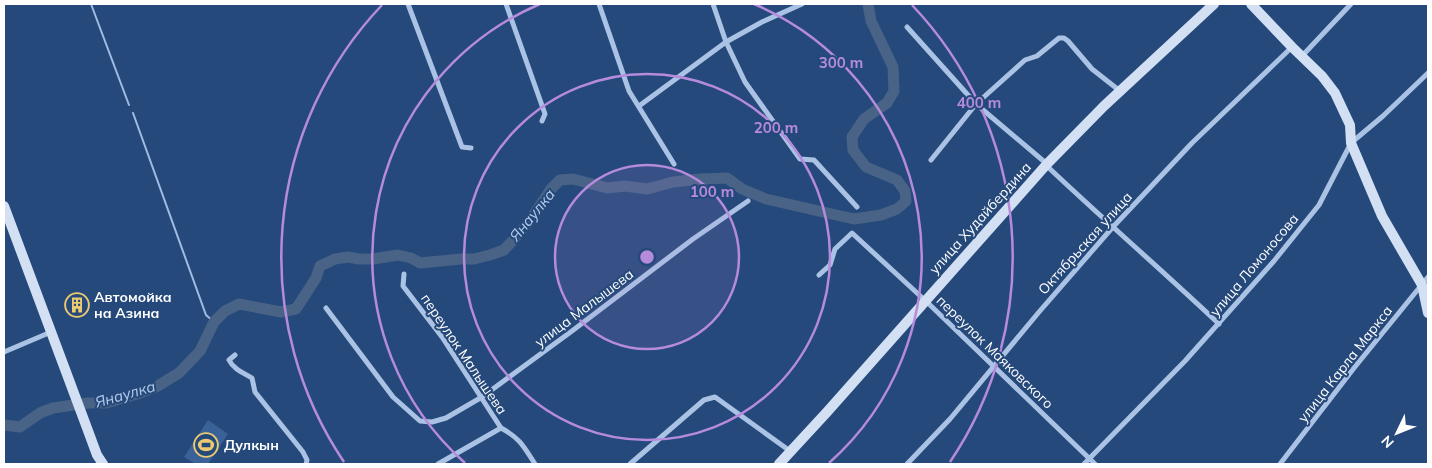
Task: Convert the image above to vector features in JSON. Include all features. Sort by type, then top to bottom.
[{"type":"street","points":[[408,4],[462,146],[471,148]]},
{"type":"street","points":[[506,4],[545,114],[542,122]]},
{"type":"street","points":[[599,4],[629,91],[674,164]]},
{"type":"street","points":[[713,4],[726,42],[745,82],[800,159],[814,160],[857,208]]},
{"type":"street","points":[[638,106],[726,42],[762,22],[802,4]]},
{"type":"street","name":"улица Худайбердина","points":[[779,464],[1047,164],[1120,91],[1214,4]]},
{"type":"street","points":[[1250,4],[1322,76],[1336,93],[1350,125],[1351,143],[1382,216],[1425,281],[1428,312]]},
{"type":"street","points":[[1301,56],[1351,4]]},
{"type":"street","points":[[907,27],[976,104],[1047,164],[1048,168],[1112,228],[1170,277],[1219,324]]},
{"type":"street","points":[[931,160],[976,104],[1025,60],[1037,56],[1059,38],[1064,38],[1068,41],[1092,70],[1120,91]]},
{"type":"street","name":"Октябрьская улица","points":[[906,464],[950,419],[1112,228],[1192,144],[1292,47]]},
{"type":"street","name":"улица Ломоносова","points":[[1084,464],[1219,324],[1274,261],[1319,205],[1351,143],[1383,116],[1428,73]]},
{"type":"street","name":"улица Малышева","points":[[326,308],[393,397],[420,420],[432,422],[446,418],[482,397],[693,239],[748,201]]},
{"type":"street","points":[[4,206],[100,460],[90,464]]},
{"type":"street","name":"переулок Маяковского","points":[[819,275],[830,265],[835,249],[852,233],[925,300],[1095,464]]},
{"type":"street","name":"переулок Малышева","points":[[404,274],[403,286],[442,337],[501,428],[515,435],[535,464]]},
{"type":"street","name":"улица Карла Маркса","points":[[1280,464],[1354,368],[1425,281]]},
{"type":"street","points":[[4,352],[51,332]]},
{"type":"street","points":[[235,355],[229,360],[231,364],[240,373],[252,378],[256,392],[303,452],[307,460],[306,464]]},
{"type":"street","points":[[630,464],[704,400],[715,396],[790,451]]},
{"type":"street","points":[[438,464],[501,428]]},
{"type":"shaded area","name":"Дулкын","points":[[208,420],[228,434],[208,464],[196,464],[184,457]]},
{"type":"waterway","points":[[91,4],[129,105]]},
{"type":"waterway","name":"Янаулка","points":[[4,425],[20,427],[40,413],[53,408],[88,403],[106,403],[156,387],[179,373],[200,351],[214,322],[225,311],[239,304],[281,312],[296,309],[316,278],[320,266],[335,259],[348,257],[373,259],[398,255],[411,258],[420,263],[474,259],[504,250],[528,223],[551,189],[560,180],[573,179],[607,188],[625,186],[647,189],[673,182],[727,178],[742,189],[766,199],[854,219],[881,215],[897,209],[906,201],[905,191],[897,180],[866,167],[853,150],[852,137],[864,119],[887,103],[894,91],[893,67],[871,21],[868,4]]},
{"type":"waterway","points":[[133,113],[206,315],[214,322]]},
{"type":"place","name":"Автомойка на Азина","points":[[77,305]]},
{"type":"place","name":"Дулкын","points":[[206,445]]}]
